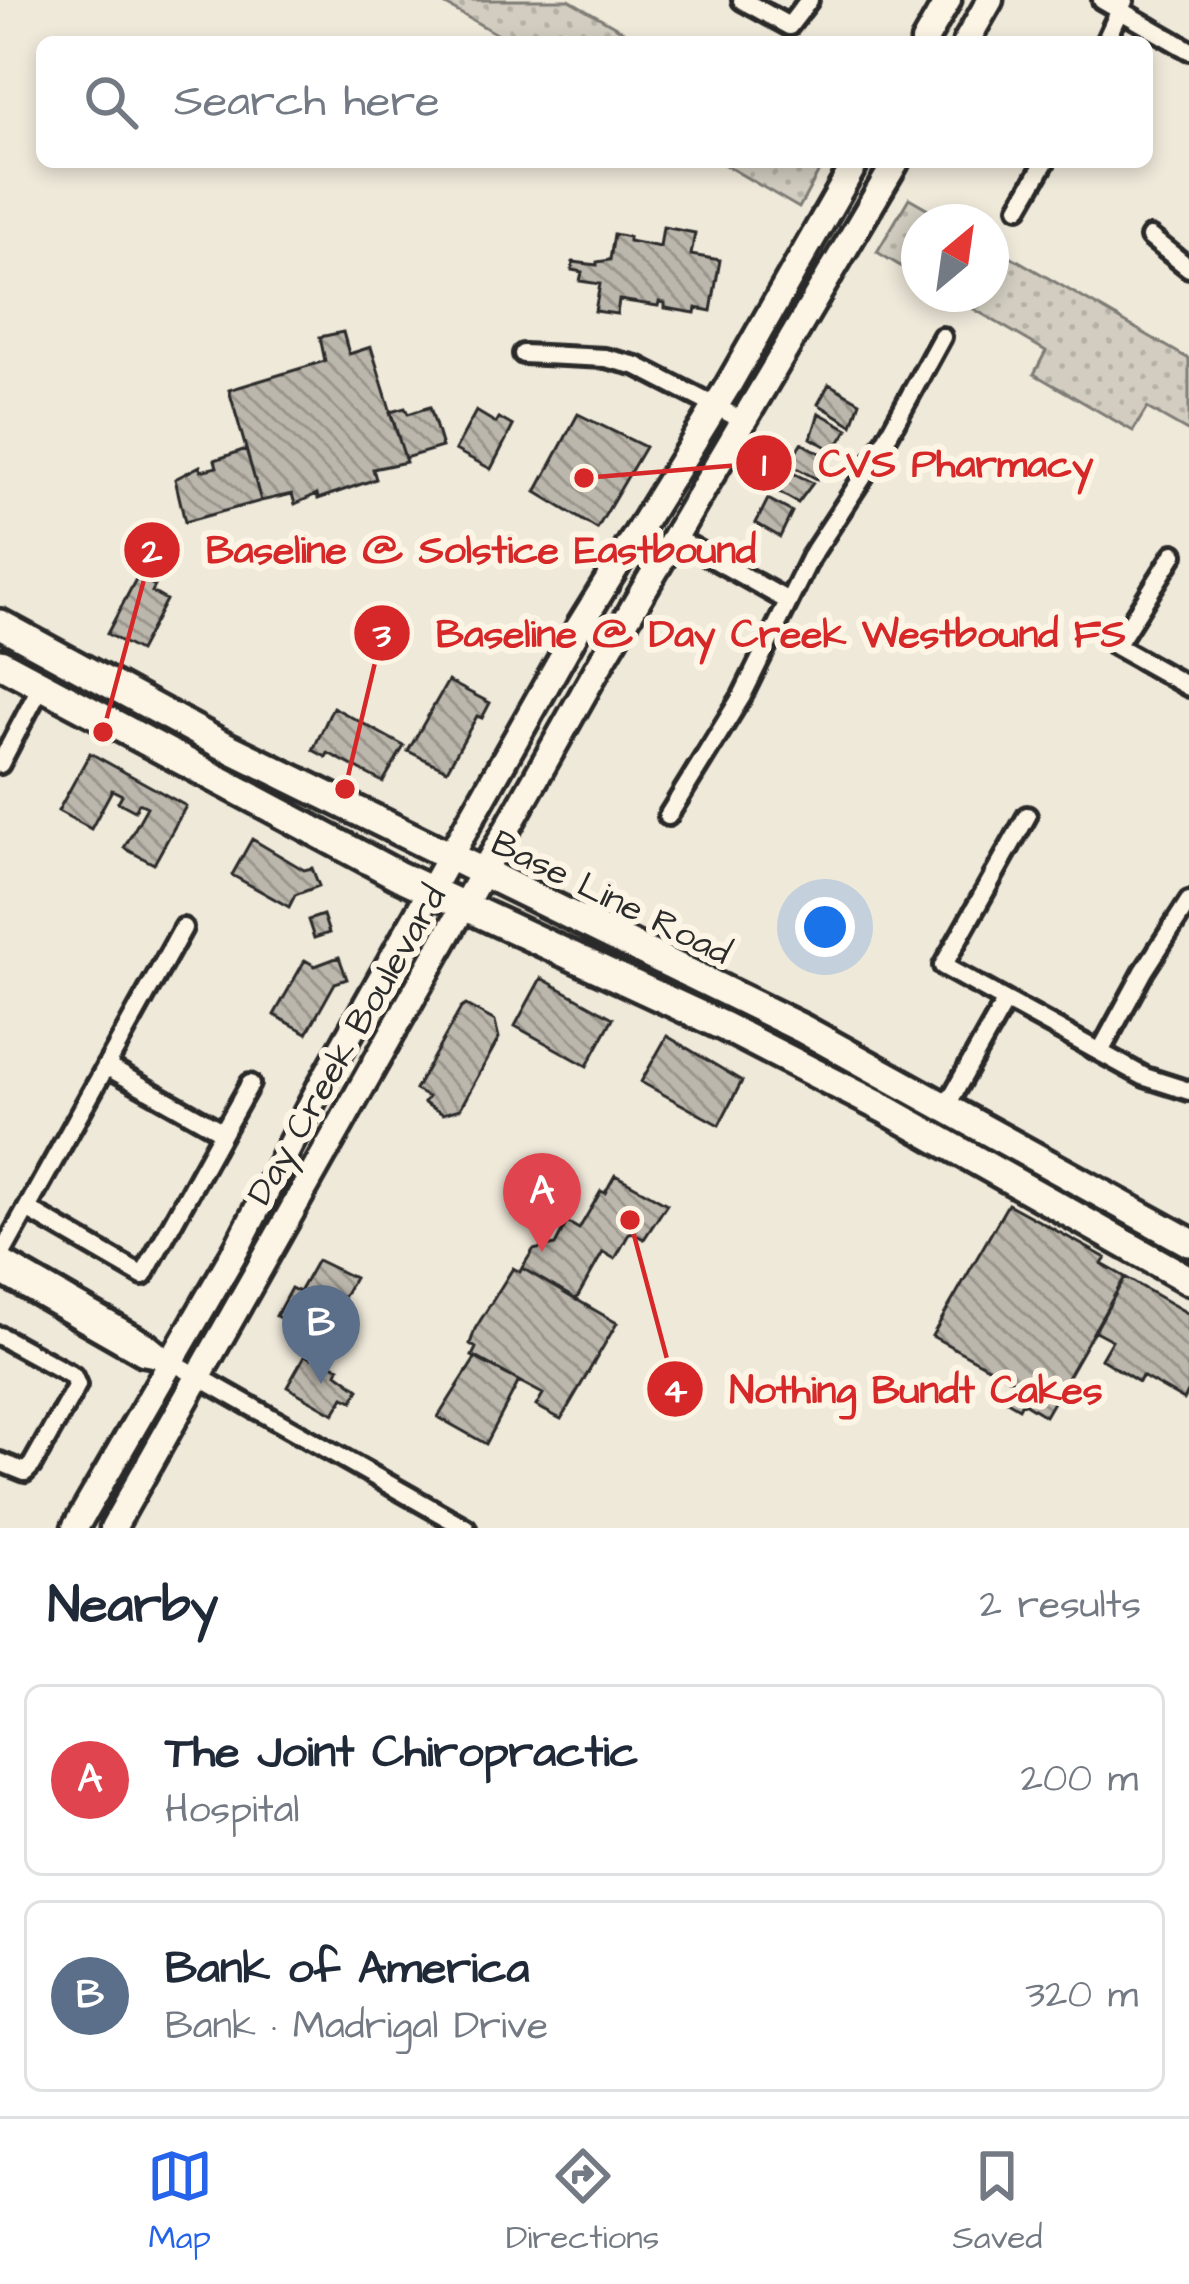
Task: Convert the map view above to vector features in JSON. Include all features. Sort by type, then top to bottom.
[{"type":"main road","points":[[928,36],[948,0]]},
{"type":"main road","points":[[969,36],[990,0]]},
{"type":"main road","name":"Day Creek Boulevard","points":[[75,1528],[579,627],[717,406],[853,168]]},
{"type":"main road","name":"Day Creek Boulevard","points":[[113,1528],[483,874],[893,168]]},
{"type":"main road","name":"Base Line Road","points":[[0,623],[219,743],[803,1029],[1189,1241]]},
{"type":"main road","name":"Base Line Road","points":[[0,663],[228,788],[431,891],[885,1108],[1189,1280]]},
{"type":"main road","points":[[779,1054],[796,1044],[873,1085],[919,1090]]},
{"type":"street","points":[[742,0],[789,26],[809,0]]},
{"type":"street","points":[[1102,0],[1122,5],[1189,50]]},
{"type":"street","points":[[1108,36],[1122,5]]},
{"type":"street","points":[[1019,207],[1042,168]]},
{"type":"street","points":[[1150,237],[1189,268]]},
{"type":"street","points":[[668,816],[742,696],[810,558],[894,428],[942,337]]},
{"type":"street","points":[[523,354],[618,361],[652,372],[746,422]]},
{"type":"street","points":[[676,538],[788,601]]},
{"type":"street","points":[[1174,554],[1116,646],[1189,687]]},
{"type":"street","points":[[0,764],[41,686]]},
{"type":"street","points":[[1027,816],[943,966],[1145,1077],[1189,1091]]},
{"type":"street","points":[[1100,1052],[1189,901]]},
{"type":"street","points":[[182,928],[0,1257],[149,1343],[171,1361],[466,1528]]},
{"type":"street","points":[[946,1105],[1006,1002]]},
{"type":"street","points":[[106,1066],[223,1132]]},
{"type":"street","points":[[27,1209],[142,1276],[250,1084]]},
{"type":"street","points":[[0,1275],[142,1357],[171,1361]]},
{"type":"street","points":[[0,1336],[73,1376],[77,1385],[25,1472],[0,1462]]},
{"type":"shaded area","points":[[437,0],[569,0],[632,36],[500,36]]},
{"type":"shaded area","points":[[730,168],[821,168],[799,208]]},
{"type":"shaded area","points":[[901,212],[901,266],[877,252]]},
{"type":"shaded area","points":[[1009,255],[1189,359],[1189,432],[1147,408],[1133,431],[1034,374],[1046,351],[979,312],[1009,312]]},
{"type":"building","points":[[663,227],[695,233],[691,255],[720,260],[711,311],[696,308],[695,313],[665,308],[665,303],[619,300],[617,314],[595,311],[600,284],[580,281],[582,272],[572,270],[573,262],[597,265],[610,260],[614,234],[660,247]]},
{"type":"building","points":[[343,332],[349,354],[371,347],[406,462],[373,469],[376,479],[318,499],[317,494],[295,504],[292,494],[261,501],[229,390],[325,361],[320,337]]},
{"type":"building","points":[[829,384],[860,402],[852,425],[818,404]]},
{"type":"building","points":[[430,407],[442,447],[405,458],[390,412],[405,408],[408,414]]},
{"type":"building","points":[[476,411],[496,423],[499,418],[513,426],[491,469],[455,450]]},
{"type":"building","points":[[819,413],[848,429],[834,451],[811,438]]},
{"type":"building","points":[[578,414],[645,447],[597,529],[536,492]]},
{"type":"building","points":[[801,443],[829,458],[817,479],[789,464]]},
{"type":"building","points":[[246,449],[261,501],[185,522],[175,479],[200,466],[201,471],[217,467],[215,460]]},
{"type":"building","points":[[789,471],[813,483],[798,503],[777,491]]},
{"type":"building","points":[[768,499],[792,512],[780,537],[756,523]]},
{"type":"building","points":[[137,577],[155,586],[152,592],[166,600],[139,651],[107,634]]},
{"type":"building","points":[[448,681],[490,703],[482,718],[477,716],[447,770],[408,751]]},
{"type":"building","points":[[333,707],[404,746],[383,782],[313,750]]},
{"type":"building","points":[[90,753],[186,806],[154,864],[124,848],[147,807],[139,803],[135,811],[118,802],[122,795],[112,790],[91,829],[58,811]]},
{"type":"building","points":[[252,839],[304,870],[312,868],[319,886],[295,895],[289,907],[232,875]]},
{"type":"building","points":[[323,915],[329,933],[314,938],[308,920]]},
{"type":"building","points":[[339,957],[347,979],[335,983],[307,1033],[274,1015],[305,960],[315,966]]},
{"type":"building","points":[[541,978],[613,1018],[587,1066],[515,1026]]},
{"type":"building","points":[[466,1005],[495,1021],[499,1038],[460,1109],[443,1114],[424,1103],[428,1097],[415,1090]]},
{"type":"building","points":[[667,1036],[742,1081],[719,1125],[641,1082]]},
{"type":"building","points":[[615,1175],[667,1204],[644,1239],[630,1232],[615,1259],[603,1252],[576,1300],[522,1268],[533,1250],[555,1245],[567,1222],[579,1229]]},
{"type":"building","points":[[1008,1204],[1106,1258],[1102,1264],[1125,1277],[1045,1416],[1022,1402],[1019,1408],[1007,1401],[1017,1383],[932,1336]]},
{"type":"building","points":[[317,1260],[354,1278],[319,1340],[276,1316],[291,1288],[299,1292]]},
{"type":"building","points":[[513,1268],[520,1272],[522,1268],[617,1323],[561,1419],[536,1406],[543,1394],[472,1356],[475,1329]]},
{"type":"building","points":[[1125,1277],[1189,1314],[1189,1390],[1184,1400],[1142,1376],[1139,1382],[1101,1359],[1112,1340],[1095,1331]]},
{"type":"building","points":[[313,1353],[339,1368],[337,1373],[359,1389],[353,1401],[344,1397],[334,1414],[287,1387],[305,1355],[310,1358]]},
{"type":"building","points":[[476,1357],[519,1381],[486,1444],[438,1417]]},
{"type":"place","name":"CVS Pharmacy","points":[[584,478]]},
{"type":"place","name":"Baseline @ Solstice Eastbound","points":[[103,732]]},
{"type":"place","name":"Baseline @ Day Creek Westbound FS","points":[[345,789]]},
{"type":"place","name":"Nothing Bundt Cakes","points":[[630,1220]]},
{"type":"place","name":"The Joint Chiropractic","points":[[542,1252]]},
{"type":"place","name":"Bank of America","points":[[321,1384]]}]
